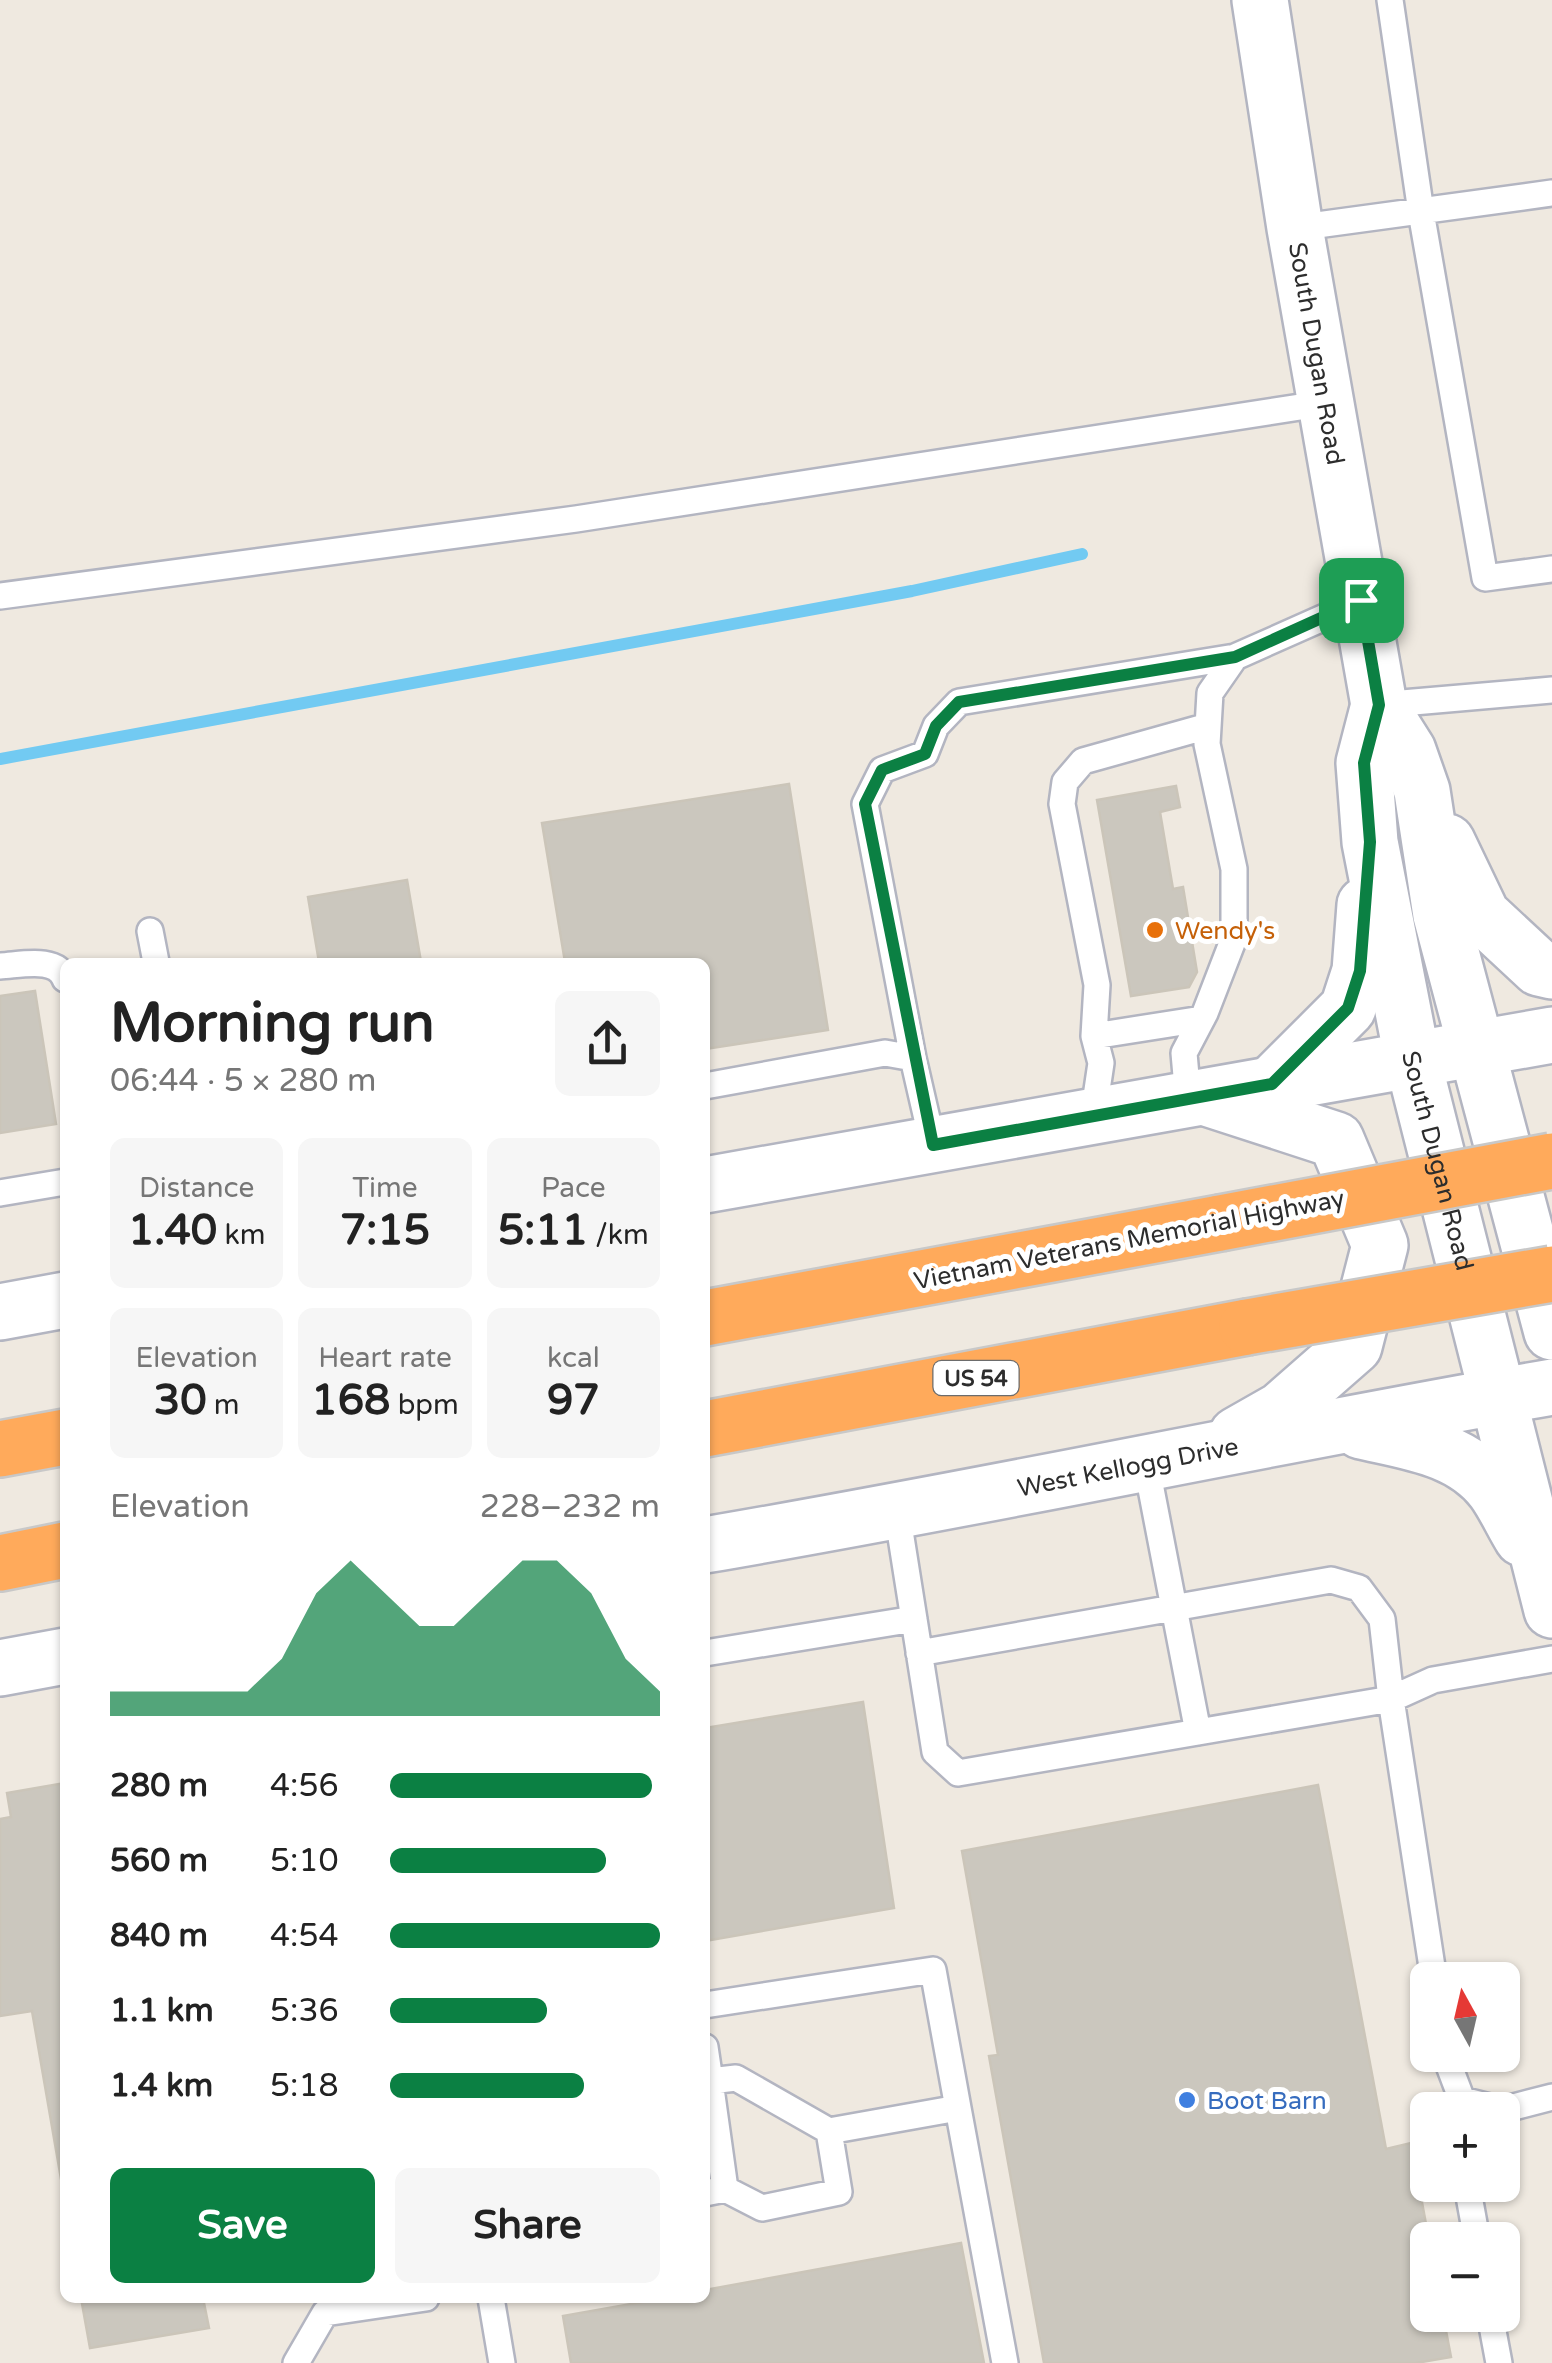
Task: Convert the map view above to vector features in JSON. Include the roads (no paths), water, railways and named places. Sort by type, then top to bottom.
[{"type":"highway","name":"Vietnam Veterans Memorial Highway","points":[[710,1317],[1552,1160]]},
{"type":"highway","name":"US 54","points":[[710,1429],[1247,1327],[1552,1274]]},
{"type":"highway","points":[[0,1449],[60,1438]]},
{"type":"highway","points":[[0,1563],[60,1551]]},
{"type":"street","name":"South Dugan Road","points":[[1260,0],[1295,228],[1379,705],[1408,751],[1422,790],[1441,916],[1552,1332]]},
{"type":"street","name":"South Dugan Road","points":[[1379,705],[1364,763],[1370,842],[1412,1057],[1548,1593]]},
{"type":"street","points":[[1422,790],[1482,916],[1539,968],[1552,971]]},
{"type":"street","points":[[1272,1084],[1348,1008],[1360,971],[1370,842]]},
{"type":"street","points":[[710,1183],[1552,1035]]},
{"type":"street","points":[[1195,1098],[1336,1140],[1380,1245],[1354,1346],[1281,1410],[1208,1451]]},
{"type":"street","points":[[0,1312],[60,1301]]},
{"type":"street","name":"West Kellogg Drive","points":[[710,1544],[1552,1387]]},
{"type":"street","points":[[1339,1426],[1439,1448],[1471,1469],[1493,1489],[1548,1593]]},
{"type":"street","points":[[0,1668],[60,1657]]},
{"type":"lane","points":[[1390,0],[1421,212],[1485,578],[1552,569]]},
{"type":"lane","points":[[1295,228],[1552,193]]},
{"type":"lane","points":[[0,596],[594,516],[1326,403]]},
{"type":"lane","points":[[933,1145],[865,804],[882,770],[925,754],[936,726],[959,702],[1235,657],[1361,600]]},
{"type":"lane","points":[[1195,1098],[1184,1053],[1234,938],[1234,869],[1206,744],[1210,693],[1235,657]]},
{"type":"lane","points":[[1379,705],[1552,690]]},
{"type":"lane","points":[[1093,1117],[1101,1063],[1094,1036],[1097,985],[1062,804],[1065,782],[1083,761],[1208,726]]},
{"type":"lane","points":[[150,931],[155,958]]},
{"type":"lane","points":[[0,966],[52,964],[60,970]]},
{"type":"lane","points":[[1094,1036],[1202,1019]]},
{"type":"lane","points":[[710,1085],[885,1053],[913,1058]]},
{"type":"lane","points":[[0,1194],[60,1183]]},
{"type":"lane","points":[[1146,1463],[1198,1732]]},
{"type":"lane","points":[[897,1512],[935,1752],[958,1773],[1392,1699],[1433,1680],[1552,1660]]},
{"type":"lane","points":[[919,1653],[1331,1580],[1359,1588],[1382,1619],[1431,1962]]},
{"type":"lane","points":[[710,1652],[914,1619]]},
{"type":"lane","points":[[710,2003],[933,1970],[1005,2363]]},
{"type":"lane","points":[[710,2082],[736,2078],[829,2132],[958,2108]]},
{"type":"lane","points":[[1520,2105],[1552,2097]]},
{"type":"lane","points":[[710,2113],[715,2191],[762,2208],[839,2192],[829,2132]]},
{"type":"lane","points":[[296,2363],[324,2305],[353,2303]]},
{"type":"lane","points":[[492,2303],[502,2363]]},
{"type":"lane","points":[[1493,2332],[1499,2363]]},
{"type":"waterway","points":[[0,759],[912,591],[1082,554]]},
{"type":"place","name":"Wendy's","points":[[1155,930]]},
{"type":"place","name":"Boot Barn","points":[[1187,2100]]}]
